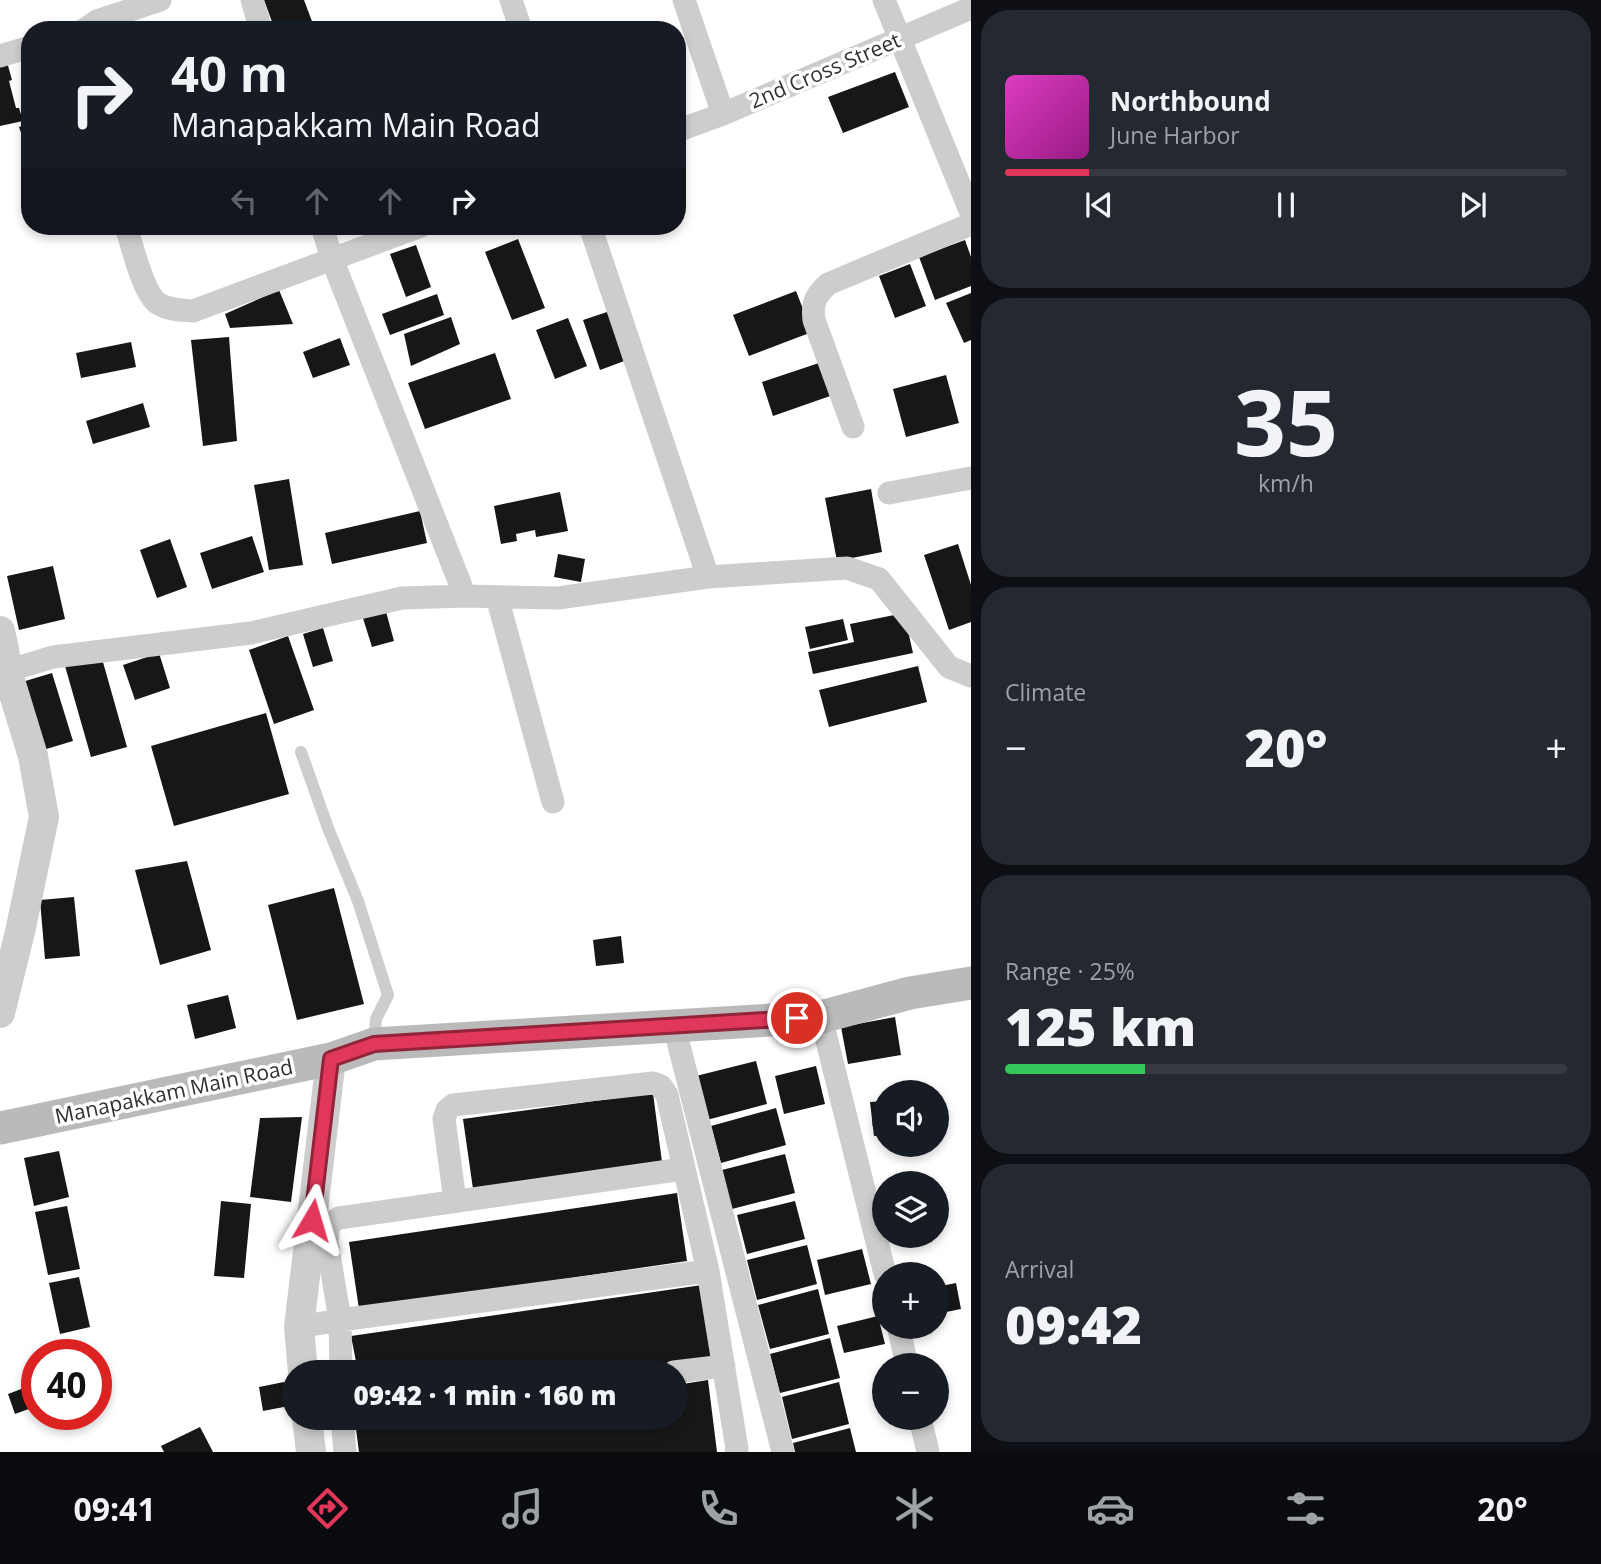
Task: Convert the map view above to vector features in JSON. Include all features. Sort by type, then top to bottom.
[{"type":"main road","name":"Manapakkam Main Road","points":[[0,1128],[331,1059],[374,1044],[821,1017],[910,993],[971,983]]},
{"type":"street","points":[[97,21],[160,0]]},
{"type":"street","points":[[252,0],[258,21]]},
{"type":"street","points":[[511,0],[519,21]]},
{"type":"street","points":[[684,0],[723,114]]},
{"type":"street","points":[[884,0],[971,213]]},
{"type":"street","name":"2nd Cross Street","points":[[686,128],[971,8]]},
{"type":"street","points":[[0,56],[21,50]]},
{"type":"street","points":[[853,427],[814,320],[813,307],[818,294],[828,284],[971,224]]},
{"type":"street","points":[[129,235],[147,290],[157,303],[173,310],[193,311],[397,235]]},
{"type":"street","points":[[325,235],[465,596]]},
{"type":"street","points":[[593,235],[708,577]]},
{"type":"street","points":[[889,493],[971,478]]},
{"type":"street","points":[[6,671],[52,657],[251,633],[402,598],[558,598],[708,577],[847,568],[879,579],[949,667],[971,676]]},
{"type":"street","points":[[498,597],[553,802]]},
{"type":"street","points":[[0,631],[6,671],[33,756],[44,817],[0,1013]]},
{"type":"street","points":[[821,1017],[882,1262]]},
{"type":"street","points":[[674,1026],[783,1452]]},
{"type":"street","points":[[302,1360],[299,1327],[331,1059]]},
{"type":"street","points":[[455,1201],[444,1119],[447,1110],[453,1105],[653,1083],[661,1086],[667,1095],[708,1272],[736,1452]]},
{"type":"street","points":[[341,1360],[340,1320],[327,1242],[329,1224],[339,1218],[683,1169]]},
{"type":"street","points":[[299,1327],[708,1272]]},
{"type":"street","points":[[688,1370],[724,1366]]},
{"type":"street","points":[[308,1430],[311,1452]]},
{"type":"street","points":[[343,1430],[345,1452]]},
{"type":"street","points":[[923,1430],[928,1452]]},
{"type":"lane","points":[[301,752],[358,901],[388,995],[376,1019],[374,1044]]},
{"type":"building","points":[[264,0],[304,0],[312,21],[272,21]]},
{"type":"building","points":[[7,62],[12,80],[9,81],[21,121],[0,126],[0,64]]},
{"type":"building","points":[[895,72],[909,107],[843,133],[828,97]]},
{"type":"building","points":[[518,239],[545,308],[512,320],[485,252]]},
{"type":"building","points":[[965,240],[971,257],[971,286],[935,300],[919,257]]},
{"type":"building","points":[[416,245],[431,287],[406,297],[390,254]]},
{"type":"building","points":[[910,264],[926,306],[895,318],[879,276]]},
{"type":"building","points":[[279,290],[293,324],[230,328],[225,314]]},
{"type":"building","points":[[796,291],[812,332],[749,356],[733,315]]},
{"type":"building","points":[[971,293],[971,340],[964,343],[946,303]]},
{"type":"building","points":[[437,294],[444,315],[390,335],[382,314]]},
{"type":"building","points":[[610,311],[627,360],[600,370],[583,320]]},
{"type":"building","points":[[451,317],[460,344],[411,366],[404,334]]},
{"type":"building","points":[[568,318],[587,366],[555,379],[536,330]]},
{"type":"building","points":[[229,337],[237,441],[203,446],[191,340]]},
{"type":"building","points":[[340,338],[350,365],[313,378],[303,352]]},
{"type":"building","points":[[131,342],[136,367],[81,378],[76,353]]},
{"type":"building","points":[[495,353],[511,399],[425,429],[408,383]]},
{"type":"building","points":[[822,362],[833,395],[773,416],[762,382]]},
{"type":"building","points":[[946,375],[959,423],[906,437],[893,389]]},
{"type":"building","points":[[143,403],[150,427],[93,444],[86,421]]},
{"type":"building","points":[[289,479],[303,565],[269,570],[254,485]]},
{"type":"building","points":[[871,489],[882,552],[837,561],[825,498]]},
{"type":"building","points":[[560,492],[568,531],[536,537],[535,530],[516,534],[517,541],[501,544],[494,506]]},
{"type":"building","points":[[420,511],[427,543],[332,564],[325,533]]},
{"type":"building","points":[[252,536],[264,572],[212,589],[200,553]]},
{"type":"building","points":[[170,539],[187,587],[157,598],[140,550]]},
{"type":"building","points":[[958,544],[971,585],[971,622],[949,630],[924,555]]},
{"type":"building","points":[[558,554],[585,559],[581,582],[554,577]]},
{"type":"building","points":[[53,566],[65,619],[19,630],[7,576]]},
{"type":"building","points":[[385,608],[394,641],[372,647],[362,615]]},
{"type":"building","points":[[904,613],[913,653],[813,674],[808,652],[854,642],[850,624]]},
{"type":"building","points":[[843,619],[848,640],[810,649],[805,627]]},
{"type":"building","points":[[323,628],[333,661],[313,667],[303,634]]},
{"type":"building","points":[[288,636],[314,710],[274,724],[249,650]]},
{"type":"building","points":[[159,653],[170,688],[135,700],[123,665]]},
{"type":"building","points":[[101,655],[127,747],[91,757],[65,666]]},
{"type":"building","points":[[918,666],[927,702],[829,727],[819,690]]},
{"type":"building","points":[[52,673],[73,741],[43,750],[22,682]]},
{"type":"building","points":[[266,713],[289,794],[174,826],[151,746]]},
{"type":"building","points":[[187,861],[211,950],[160,965],[135,870]]},
{"type":"building","points":[[334,888],[364,1004],[297,1020],[268,905]]},
{"type":"building","points":[[74,897],[80,956],[45,959],[40,900]]},
{"type":"building","points":[[621,936],[624,963],[596,966],[593,940]]},
{"type":"building","points":[[228,995],[236,1028],[195,1039],[187,1005]]},
{"type":"building","points":[[895,1017],[901,1055],[848,1064],[841,1027]]},
{"type":"building","points":[[756,1061],[767,1104],[703,1121],[692,1077]]},
{"type":"building","points":[[816,1066],[825,1104],[784,1114],[775,1076]]},
{"type":"building","points":[[653,1093],[662,1162],[473,1189],[463,1119]]},
{"type":"building","points":[[776,1108],[786,1145],[721,1163],[711,1126]]},
{"type":"building","points":[[302,1117],[291,1202],[250,1197],[260,1118]]},
{"type":"building","points":[[59,1151],[69,1197],[34,1206],[24,1158]]},
{"type":"building","points":[[785,1154],[795,1193],[732,1209],[722,1170]]},
{"type":"building","points":[[677,1193],[687,1261],[359,1309],[349,1242]]},
{"type":"building","points":[[221,1201],[251,1204],[244,1278],[214,1276]]},
{"type":"building","points":[[795,1201],[805,1239],[747,1254],[737,1215]]},
{"type":"building","points":[[67,1206],[80,1269],[48,1275],[35,1212]]},
{"type":"building","points":[[807,1245],[817,1284],[757,1300],[747,1260]]},
{"type":"building","points":[[862,1249],[871,1284],[825,1295],[817,1260]]},
{"type":"building","points":[[79,1277],[90,1327],[60,1334],[49,1283]]},
{"type":"building","points":[[956,1283],[961,1309],[949,1311],[949,1284]]},
{"type":"building","points":[[702,1285],[713,1358],[688,1361],[356,1360],[351,1336]]},
{"type":"building","points":[[818,1289],[829,1334],[770,1349],[758,1305]]},
{"type":"building","points":[[872,1317],[872,1339],[884,1339],[885,1344],[844,1353],[837,1326]]},
{"type":"building","points":[[830,1338],[840,1378],[780,1393],[770,1354]]},
{"type":"building","points":[[708,1380],[717,1452],[359,1452],[356,1430],[688,1430],[688,1383]]},
{"type":"building","points":[[282,1382],[282,1407],[263,1411],[259,1387]]},
{"type":"building","points":[[839,1382],[849,1424],[792,1439],[782,1397]]},
{"type":"building","points":[[21,1389],[21,1412],[15,1414],[8,1394]]},
{"type":"building","points":[[200,1427],[213,1452],[164,1452],[161,1446]]},
{"type":"building","points":[[850,1428],[856,1452],[795,1452],[793,1443]]},
{"type":"route","points":[[312,1220],[331,1059],[374,1044],[797,1018]]}]
